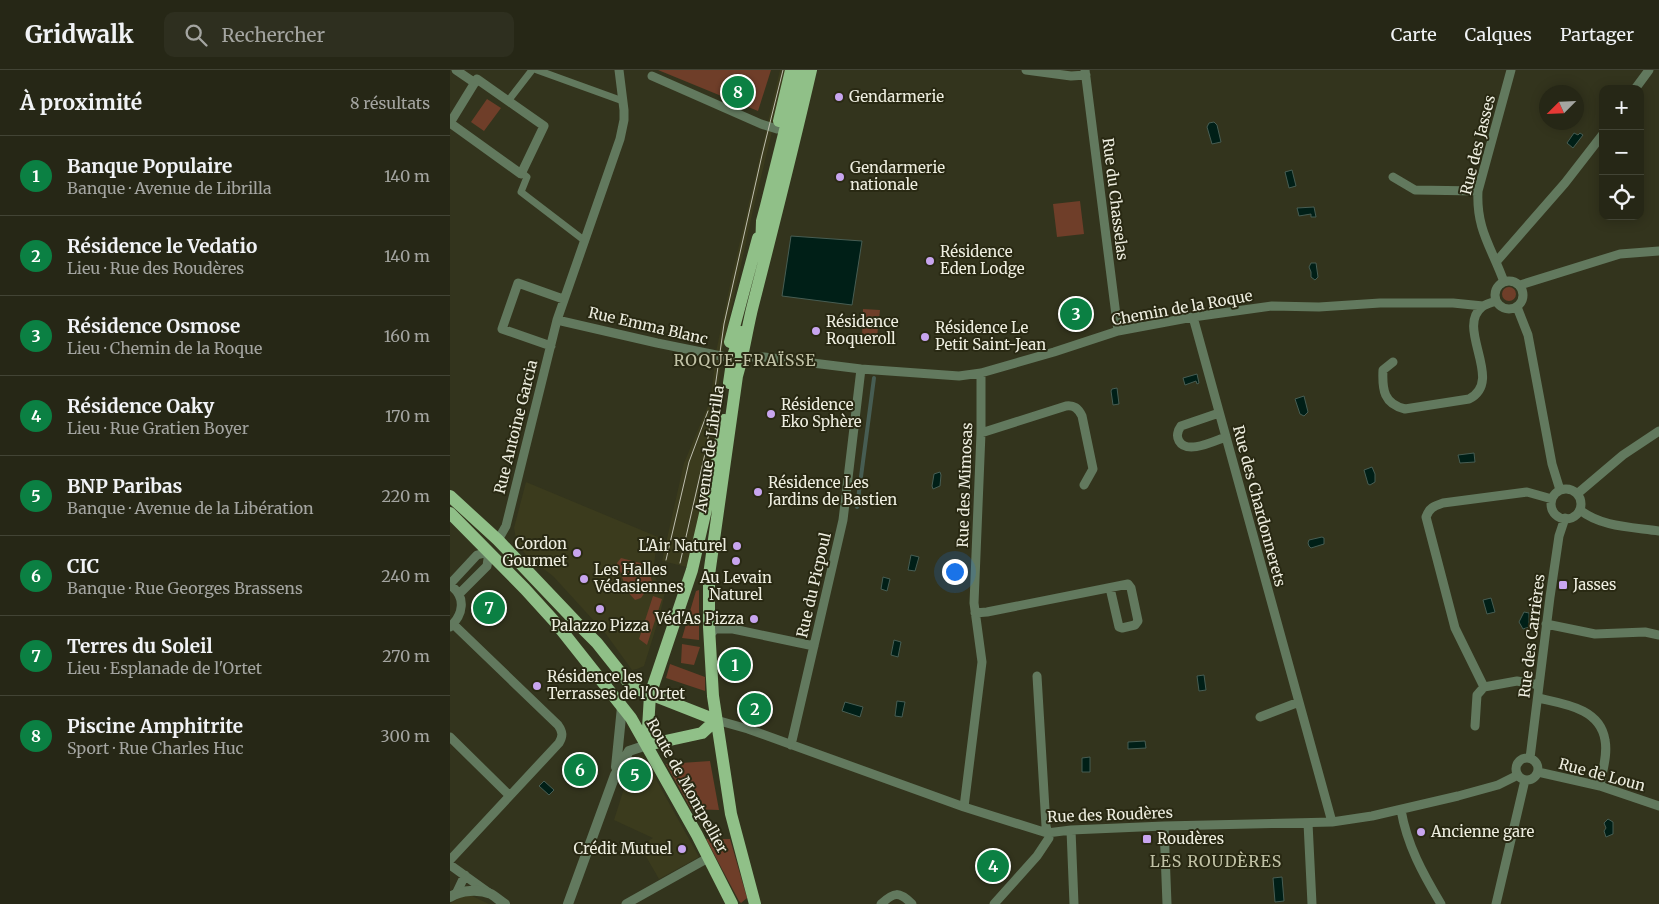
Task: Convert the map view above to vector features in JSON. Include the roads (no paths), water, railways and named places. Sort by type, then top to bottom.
[{"type":"main road","points":[[786,132],[791,70]]},
{"type":"main road","name":"Avenue de Librilla","points":[[716,720],[711,680],[709,575],[737,376],[734,356],[749,321],[800,70]]},
{"type":"main road","name":"Avenue de Librilla","points":[[647,745],[650,694],[692,570],[717,462],[734,356],[762,246],[762,221],[786,132],[811,70]]},
{"type":"main road","points":[[450,496],[498,540],[597,643],[632,687],[716,720],[702,733],[647,745]]},
{"type":"main road","name":"Route de Montpellier","points":[[450,513],[525,589],[631,718],[732,904]]},
{"type":"main road","points":[[489,552],[498,540]]},
{"type":"main road","name":"Route de Montpellier","points":[[716,720],[731,814],[755,904]]},
{"type":"street","points":[[456,70],[475,83]]},
{"type":"street","points":[[508,100],[532,70]]},
{"type":"street","points":[[537,70],[620,100]]},
{"type":"street","name":"Rue Antoine Garcia","points":[[498,540],[506,526],[563,299],[620,139],[624,120],[624,101],[619,70]]},
{"type":"street","points":[[1026,70],[1071,76],[1086,72]]},
{"type":"street","name":"Rue des Jasses","points":[[1504,282],[1487,244],[1477,208],[1478,191],[1512,70]]},
{"type":"street","points":[[1639,85],[1649,70]]},
{"type":"street","name":"Rue du Chasselas","points":[[1086,72],[1118,331]]},
{"type":"street","points":[[652,76],[761,124],[786,132]]},
{"type":"street","points":[[522,173],[544,126],[477,79],[450,123],[527,177],[522,192],[585,241]]},
{"type":"street","points":[[1496,262],[1565,183],[1599,139]]},
{"type":"street","points":[[1393,177],[1415,190],[1478,191]]},
{"type":"street","points":[[1520,285],[1620,254],[1659,250]]},
{"type":"street","points":[[1504,282],[1515,282],[1520,285],[1524,295],[1523,301],[1518,307],[1511,310],[1500,306],[1496,301],[1496,290],[1504,282]]},
{"type":"street","points":[[551,346],[502,329],[518,283],[563,299]]},
{"type":"street","points":[[1393,362],[1383,370],[1382,382],[1388,401],[1396,407],[1405,409],[1469,399],[1475,396],[1480,392],[1482,378],[1474,319],[1483,306],[1496,301]]},
{"type":"street","name":"Chemin de la Roque","points":[[734,356],[861,369],[959,376],[981,373],[1118,331],[1193,317],[1272,306],[1319,307],[1380,303],[1453,302],[1483,306]]},
{"type":"street","points":[[1518,307],[1528,335],[1552,464],[1560,490]]},
{"type":"street","name":"Rue des Chardonnerets","points":[[1193,317],[1332,822]]},
{"type":"street","name":"Rue Emma Blanc","points":[[557,320],[657,344],[734,356]]},
{"type":"street","name":"Rue du Picpoul","points":[[791,745],[843,520],[861,369]]},
{"type":"street","name":"Rue des Mimosas","points":[[964,807],[982,662],[975,613],[981,373]]},
{"type":"street","points":[[981,433],[1066,406],[1078,409],[1082,416],[1093,469],[1084,485]]},
{"type":"street","points":[[1219,414],[1181,426],[1178,430],[1178,437],[1184,447],[1191,448],[1226,437]]},
{"type":"street","points":[[1577,494],[1624,455],[1659,431]]},
{"type":"street","points":[[1569,489],[1577,494],[1581,501],[1580,510],[1574,516],[1565,518],[1558,516],[1553,510],[1552,498],[1560,490],[1569,489]]},
{"type":"street","points":[[1484,687],[1455,628],[1427,524],[1428,510],[1443,503],[1527,492],[1552,498]]},
{"type":"street","points":[[1580,510],[1589,517],[1604,522],[1659,531]]},
{"type":"street","name":"Rue des Carrières","points":[[1530,758],[1557,548],[1565,518]]},
{"type":"street","points":[[450,860],[559,743],[562,737],[562,731],[558,725],[452,626],[462,611],[462,602],[459,594],[450,584],[477,555],[489,552],[487,566],[459,594]]},
{"type":"street","points":[[975,613],[1128,584],[1131,588],[1138,621],[1135,625],[1118,627],[1110,588]]},
{"type":"street","points":[[1546,624],[1595,634],[1644,632],[1659,635]]},
{"type":"street","points":[[709,636],[715,629],[732,628],[814,646]]},
{"type":"street","points":[[994,904],[1037,856],[1049,838],[1047,833],[1037,676]]},
{"type":"street","points":[[1476,726],[1477,694],[1484,687],[1517,681],[1539,685]]},
{"type":"street","points":[[1538,698],[1581,709],[1601,727],[1605,740],[1605,755],[1600,786]]},
{"type":"street","points":[[1260,717],[1299,702]]},
{"type":"street","points":[[570,904],[615,775],[622,707]]},
{"type":"street","name":"Rue des Roudères","points":[[716,720],[748,729],[964,807],[1047,833],[1071,830],[1164,826],[1332,822],[1401,810],[1498,785],[1521,777]]},
{"type":"street","points":[[450,738],[509,795]]},
{"type":"street","points":[[615,775],[629,751],[647,745]]},
{"type":"street","points":[[1496,904],[1521,777],[1516,766],[1518,762],[1530,758],[1536,764],[1538,772],[1533,779],[1521,777]]},
{"type":"street","name":"Rue de Loun","points":[[1538,772],[1600,786],[1659,806]]},
{"type":"street","points":[[1401,810],[1404,829],[1411,848],[1420,868],[1441,904]]},
{"type":"street","points":[[1308,823],[1312,904]]},
{"type":"street","points":[[1164,826],[1167,904]]},
{"type":"street","points":[[1071,830],[1074,904]]},
{"type":"street","points":[[626,904],[708,858]]},
{"type":"street","points":[[450,865],[505,904]]},
{"type":"street","points":[[454,894],[466,875]]},
{"type":"street","points":[[454,894],[478,892],[491,894]]},
{"type":"street","points":[[881,904],[890,896],[897,894],[904,896],[912,904]]},
{"type":"water","points":[[1214,122],[1217,125],[1221,142],[1212,144],[1207,127],[1209,123]]},
{"type":"water","points":[[1574,133],[1583,135],[1573,148],[1567,143]]},
{"type":"water","points":[[1292,170],[1296,186],[1289,188],[1285,172]]},
{"type":"water","points":[[1314,207],[1316,217],[1311,217],[1311,214],[1299,216],[1297,208]]},
{"type":"water","points":[[791,236],[862,241],[852,305],[782,296]]},
{"type":"water","points":[[1311,263],[1316,263],[1318,277],[1315,280],[1311,277],[1309,267]]},
{"type":"water","points":[[1197,374],[1199,383],[1197,384],[1196,381],[1185,385],[1183,378]]},
{"type":"water","points":[[1117,388],[1119,404],[1113,405],[1111,391]]},
{"type":"water","points":[[1304,396],[1308,412],[1304,416],[1300,414],[1295,399]]},
{"type":"water","points":[[1474,453],[1475,462],[1460,463],[1458,455]]},
{"type":"water","points":[[1372,467],[1375,474],[1375,482],[1370,485],[1364,470]]},
{"type":"water","points":[[940,472],[940,486],[933,489],[934,474]]},
{"type":"water","points":[[1324,538],[1324,544],[1311,548],[1309,546],[1309,540]]},
{"type":"water","points":[[911,555],[919,557],[915,571],[908,570]]},
{"type":"water","points":[[883,577],[890,579],[887,591],[881,589]]},
{"type":"water","points":[[1491,598],[1495,612],[1487,614],[1483,600]]},
{"type":"water","points":[[1524,612],[1529,613],[1529,627],[1523,629],[1519,622]]},
{"type":"water","points":[[894,640],[901,642],[898,657],[891,655]]},
{"type":"water","points":[[1204,675],[1206,690],[1199,691],[1197,676]]},
{"type":"water","points":[[897,701],[905,702],[902,717],[895,716]]},
{"type":"water","points":[[845,702],[863,707],[860,717],[842,711]]},
{"type":"water","points":[[1145,741],[1146,748],[1128,749],[1128,742]]},
{"type":"water","points":[[1090,757],[1090,772],[1082,772],[1082,758]]},
{"type":"water","points":[[544,781],[554,790],[549,795],[539,786]]},
{"type":"water","points":[[1608,819],[1613,822],[1613,834],[1606,837],[1604,823]]},
{"type":"water","points":[[1282,877],[1284,901],[1275,902],[1273,878]]},
{"type":"waterway","points":[[857,507],[874,378]]},
{"type":"tram line","points":[[680,563],[707,445],[724,324],[783,70]]},
{"type":"tram line","points":[[666,560],[689,462],[708,411]]},
{"type":"place","name":"Piscine Amphitrite","points":[[738,92]]},
{"type":"place","name":"Gendarmerie","points":[[839,97]]},
{"type":"place","name":"Gendarmerie nationale","points":[[840,177]]},
{"type":"place","name":"Résidence Eden Lodge","points":[[930,261]]},
{"type":"place","name":"Résidence Osmose","points":[[1076,314]]},
{"type":"place","name":"Résidence Roqueroll","points":[[816,331]]},
{"type":"place","name":"Résidence Le Petit Saint-Jean","points":[[925,337]]},
{"type":"place","name":"Résidence Eko Sphère","points":[[771,414]]},
{"type":"place","name":"Résidence Les Jardins de Bastien","points":[[758,492]]},
{"type":"place","name":"L'Air Naturel","points":[[737,546]]},
{"type":"place","name":"Cordon Gourmet","points":[[577,553]]},
{"type":"place","name":"Au Levain Naturel","points":[[736,561]]},
{"type":"place","name":"Les Halles Védasiennes","points":[[584,579]]},
{"type":"place","name":"Jasses","points":[[1563,585]]},
{"type":"place","name":"Terres du Soleil","points":[[489,608]]},
{"type":"place","name":"Palazzo Pizza","points":[[600,609]]},
{"type":"place","name":"Véd'As Pizza","points":[[754,619]]},
{"type":"place","name":"Banque Populaire","points":[[735,665]]},
{"type":"place","name":"Résidence les Terrasses de l'Ortet","points":[[537,686]]},
{"type":"place","name":"Résidence le Vedatio","points":[[755,709]]},
{"type":"place","name":"CIC","points":[[580,770]]},
{"type":"place","name":"BNP Paribas","points":[[635,775]]},
{"type":"place","name":"Ancienne gare","points":[[1421,832]]},
{"type":"place","name":"Roudères","points":[[1147,839]]},
{"type":"place","name":"Crédit Mutuel","points":[[682,849]]},
{"type":"place","name":"Résidence Oaky","points":[[993,866]]},
{"type":"district","name":"ROQUE-FRAÏSSE","points":[[745,360]]},
{"type":"district","name":"LES ROUDÈRES","points":[[1216,861]]}]
